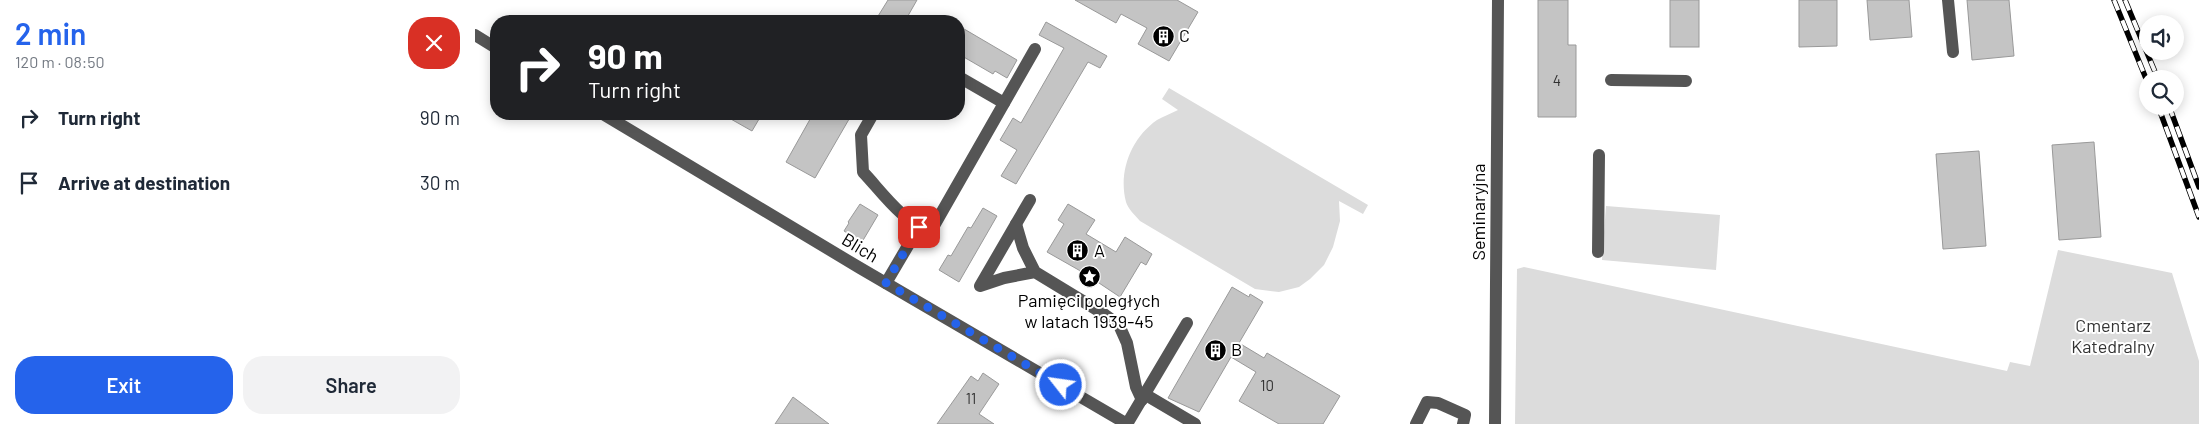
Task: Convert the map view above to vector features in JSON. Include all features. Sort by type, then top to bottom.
[{"type":"street","name":"Seminaryjna","points":[[1495,424],[1498,0]]},
{"type":"street","points":[[1948,0],[1953,52]]},
{"type":"street","points":[[475,35],[490,44]]},
{"type":"street","points":[[870,120],[861,135],[863,172],[919,227],[931,231],[1035,49]]},
{"type":"street","points":[[965,80],[1004,103]]},
{"type":"street","points":[[1611,80],[1686,81]]},
{"type":"street","name":"Blich","points":[[613,120],[1127,424]]},
{"type":"street","points":[[1598,252],[1599,155]]},
{"type":"street","points":[[1030,200],[979,286],[1004,278],[1035,272]]},
{"type":"street","points":[[1016,224],[1023,248],[1035,272],[1119,325],[1127,343],[1136,387],[1144,398],[1195,424]]},
{"type":"street","points":[[886,283],[919,227]]},
{"type":"street","points":[[1127,424],[1187,323]]},
{"type":"street","points":[[1416,424],[1427,402],[1438,403],[1465,416],[1463,424]]},
{"type":"green space","points":[[1169,88],[1368,205],[1363,214],[1339,201],[1340,221],[1333,247],[1324,265],[1299,287],[1279,292],[1255,289],[1140,221],[1128,207],[1124,191],[1125,168],[1134,146],[1148,127],[1157,120],[1178,110],[1162,99]]},
{"type":"green space","points":[[1606,206],[1720,215],[1716,270],[1602,260]]},
{"type":"green space","name":"Cmentarz Katedralny","points":[[2058,250],[2172,273],[2199,361],[2199,424],[1515,424],[1517,269],[1524,267],[2007,371],[2010,362],[2030,366]]},
{"type":"building","points":[[888,0],[917,0],[908,15],[879,15]]},
{"type":"building","name":"C","points":[[1075,0],[1177,0],[1198,12],[1169,61],[1138,44],[1147,28],[1121,14],[1116,23]]},
{"type":"building","points":[[1538,0],[1568,0],[1568,45],[1576,45],[1576,117],[1538,117]]},
{"type":"building","points":[[1670,0],[1699,0],[1699,47],[1670,47]]},
{"type":"building","points":[[1799,0],[1837,0],[1837,46],[1799,47]]},
{"type":"building","points":[[1867,0],[1909,0],[1912,37],[1870,40]]},
{"type":"building","points":[[1967,0],[2009,0],[2014,56],[1972,60]]},
{"type":"building","points":[[1046,22],[1107,56],[1100,68],[1088,62],[1016,184],[1001,176],[1017,150],[1000,140],[1013,118],[1021,123],[1064,48],[1039,35]]},
{"type":"building","points":[[965,30],[1017,60],[1007,78],[995,71],[993,74],[965,58]]},
{"type":"building","points":[[733,120],[758,120],[752,131]]},
{"type":"building","points":[[810,120],[849,120],[815,178],[786,162]]},
{"type":"building","points":[[2094,142],[2101,237],[2059,240],[2052,145]]},
{"type":"building","points":[[1979,151],[1986,246],[1943,249],[1936,154]]},
{"type":"building","points":[[860,204],[878,215],[862,242],[844,231]]},
{"type":"building","name":"A","points":[[1068,204],[1095,220],[1086,234],[1116,252],[1125,237],[1152,254],[1146,265],[1141,262],[1120,297],[1084,273],[1047,252],[1064,224],[1058,220]]},
{"type":"building","points":[[983,208],[997,216],[959,282],[939,270],[948,255],[951,256],[968,227],[971,228]]},
{"type":"building","points":[[1232,287],[1249,297],[1250,294],[1263,302],[1239,343],[1264,358],[1267,353],[1340,396],[1323,424],[1279,424],[1239,401],[1256,372],[1231,357],[1199,412],[1168,398]]},
{"type":"building","points":[[983,373],[999,384],[979,414],[994,424],[937,424],[971,376],[978,381]]},
{"type":"building","points":[[793,397],[829,424],[775,424]]},
{"type":"railway","points":[[2114,0],[2143,70]]},
{"type":"railway","points":[[2125,0],[2154,70]]},
{"type":"railway","points":[[2161,115],[2199,217]]},
{"type":"railway","points":[[2172,115],[2199,187]]},
{"type":"place","name":"C","points":[[1163,36]]},
{"type":"place","name":"A","points":[[1078,251]]},
{"type":"place","name":"Pamięci poległych w latach 1939-45","points":[[1089,276]]},
{"type":"place","name":"B","points":[[1215,350]]},
{"type":"route","points":[[919,227],[886,283],[1061,385]]}]
